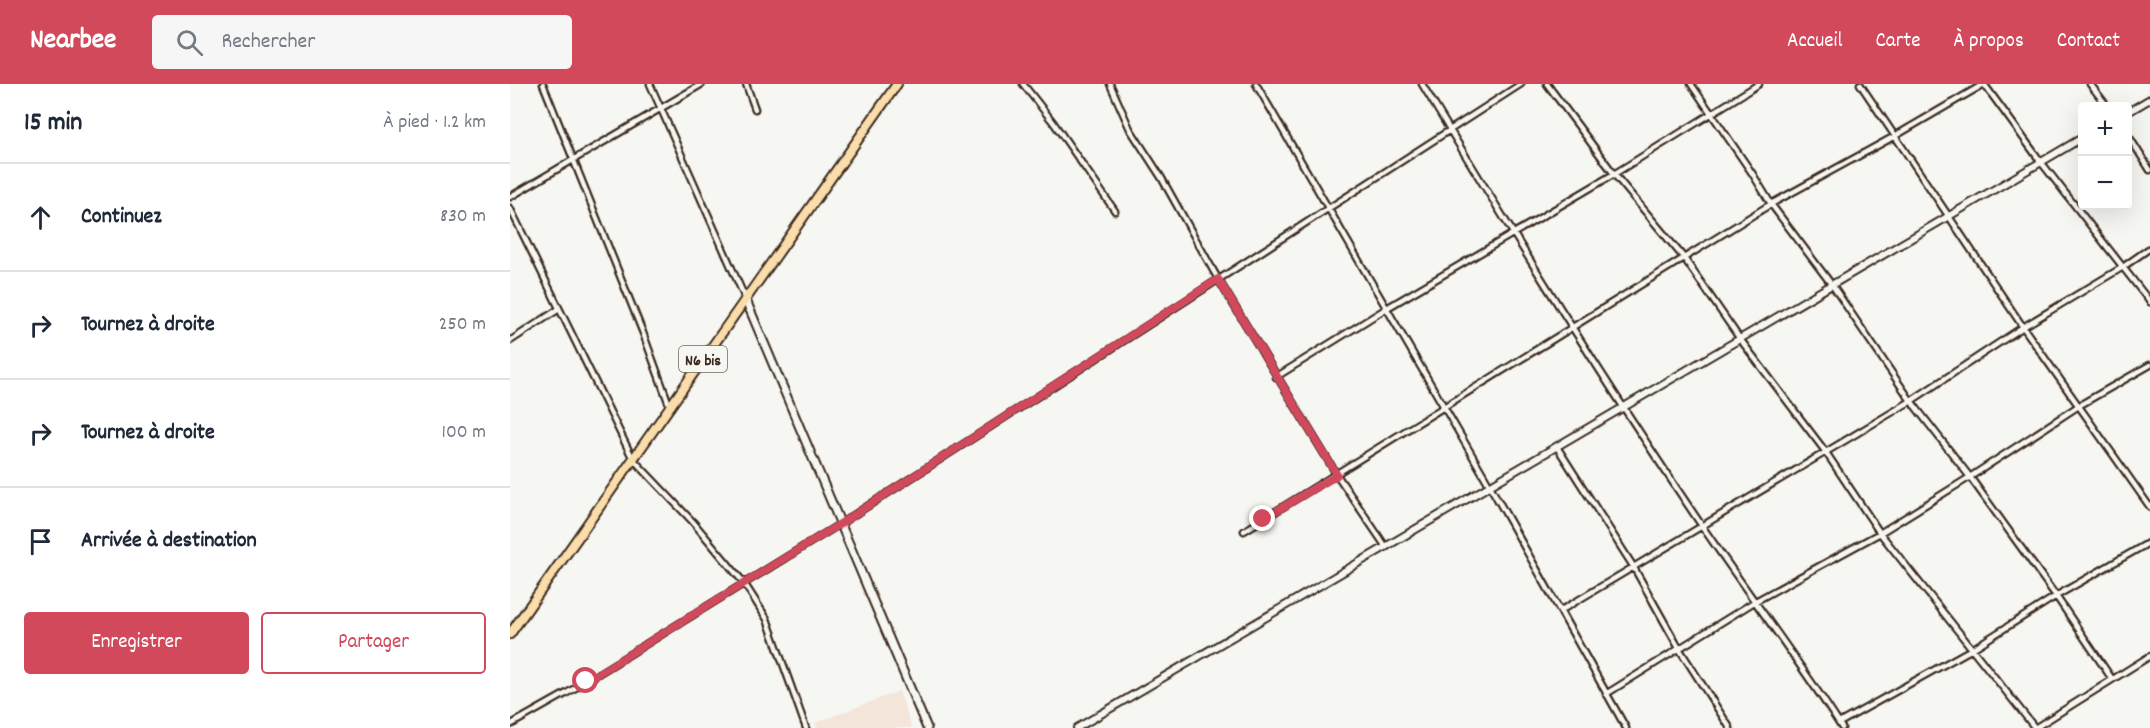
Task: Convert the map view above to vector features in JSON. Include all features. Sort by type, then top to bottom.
[{"type":"highway","name":"N6 bis","points":[[510,634],[897,84]]},
{"type":"main road","points":[[745,298],[927,728]]},
{"type":"street","points":[[543,84],[644,333],[670,407]]},
{"type":"street","points":[[650,84],[745,298]]},
{"type":"street","points":[[510,197],[702,84]]},
{"type":"street","points":[[746,84],[755,109]]},
{"type":"street","points":[[1023,84],[1053,122],[1115,211]]},
{"type":"street","points":[[1110,84],[1130,129],[1161,177],[1276,377],[1337,475],[1386,547]]},
{"type":"street","points":[[1256,84],[1490,486],[1626,728]]},
{"type":"street","points":[[1422,84],[1571,327],[1702,526],[1841,726],[2150,542]]},
{"type":"street","points":[[510,725],[567,693],[840,524],[1521,84]]},
{"type":"street","points":[[1547,84],[1614,174],[1684,258],[1740,339],[1825,451],[1880,533],[2035,728],[2150,656]]},
{"type":"street","points":[[1691,84],[1771,204],[1832,285],[1911,401],[1970,477],[2056,596],[2112,679]]},
{"type":"street","points":[[1276,377],[1759,84]]},
{"type":"street","points":[[1860,84],[2023,327],[2150,507]]},
{"type":"street","points":[[1244,531],[1771,204],[1896,136],[1984,84],[2041,162],[2150,302]]},
{"type":"street","points":[[2090,84],[2105,102]]},
{"type":"street","points":[[2132,109],[2150,99]]},
{"type":"street","points":[[1077,728],[2078,140]]},
{"type":"street","points":[[2132,143],[2150,170]]},
{"type":"street","points":[[510,208],[633,459],[693,522],[744,583],[767,619],[806,728]]},
{"type":"street","points":[[1560,611],[1911,401],[2023,327],[2123,267],[2150,248]]},
{"type":"street","points":[[510,341],[559,309]]},
{"type":"street","points":[[1606,694],[1754,602],[1880,533],[2080,405],[2150,365]]},
{"type":"street","points":[[1557,447],[1633,566],[1680,650],[1730,728]]},
{"type":"shaded area","points":[[899,691],[912,728],[817,728],[815,723]]},
{"type":"route","points":[[586,681],[840,524],[1218,279],[1337,475],[1263,519]]}]
